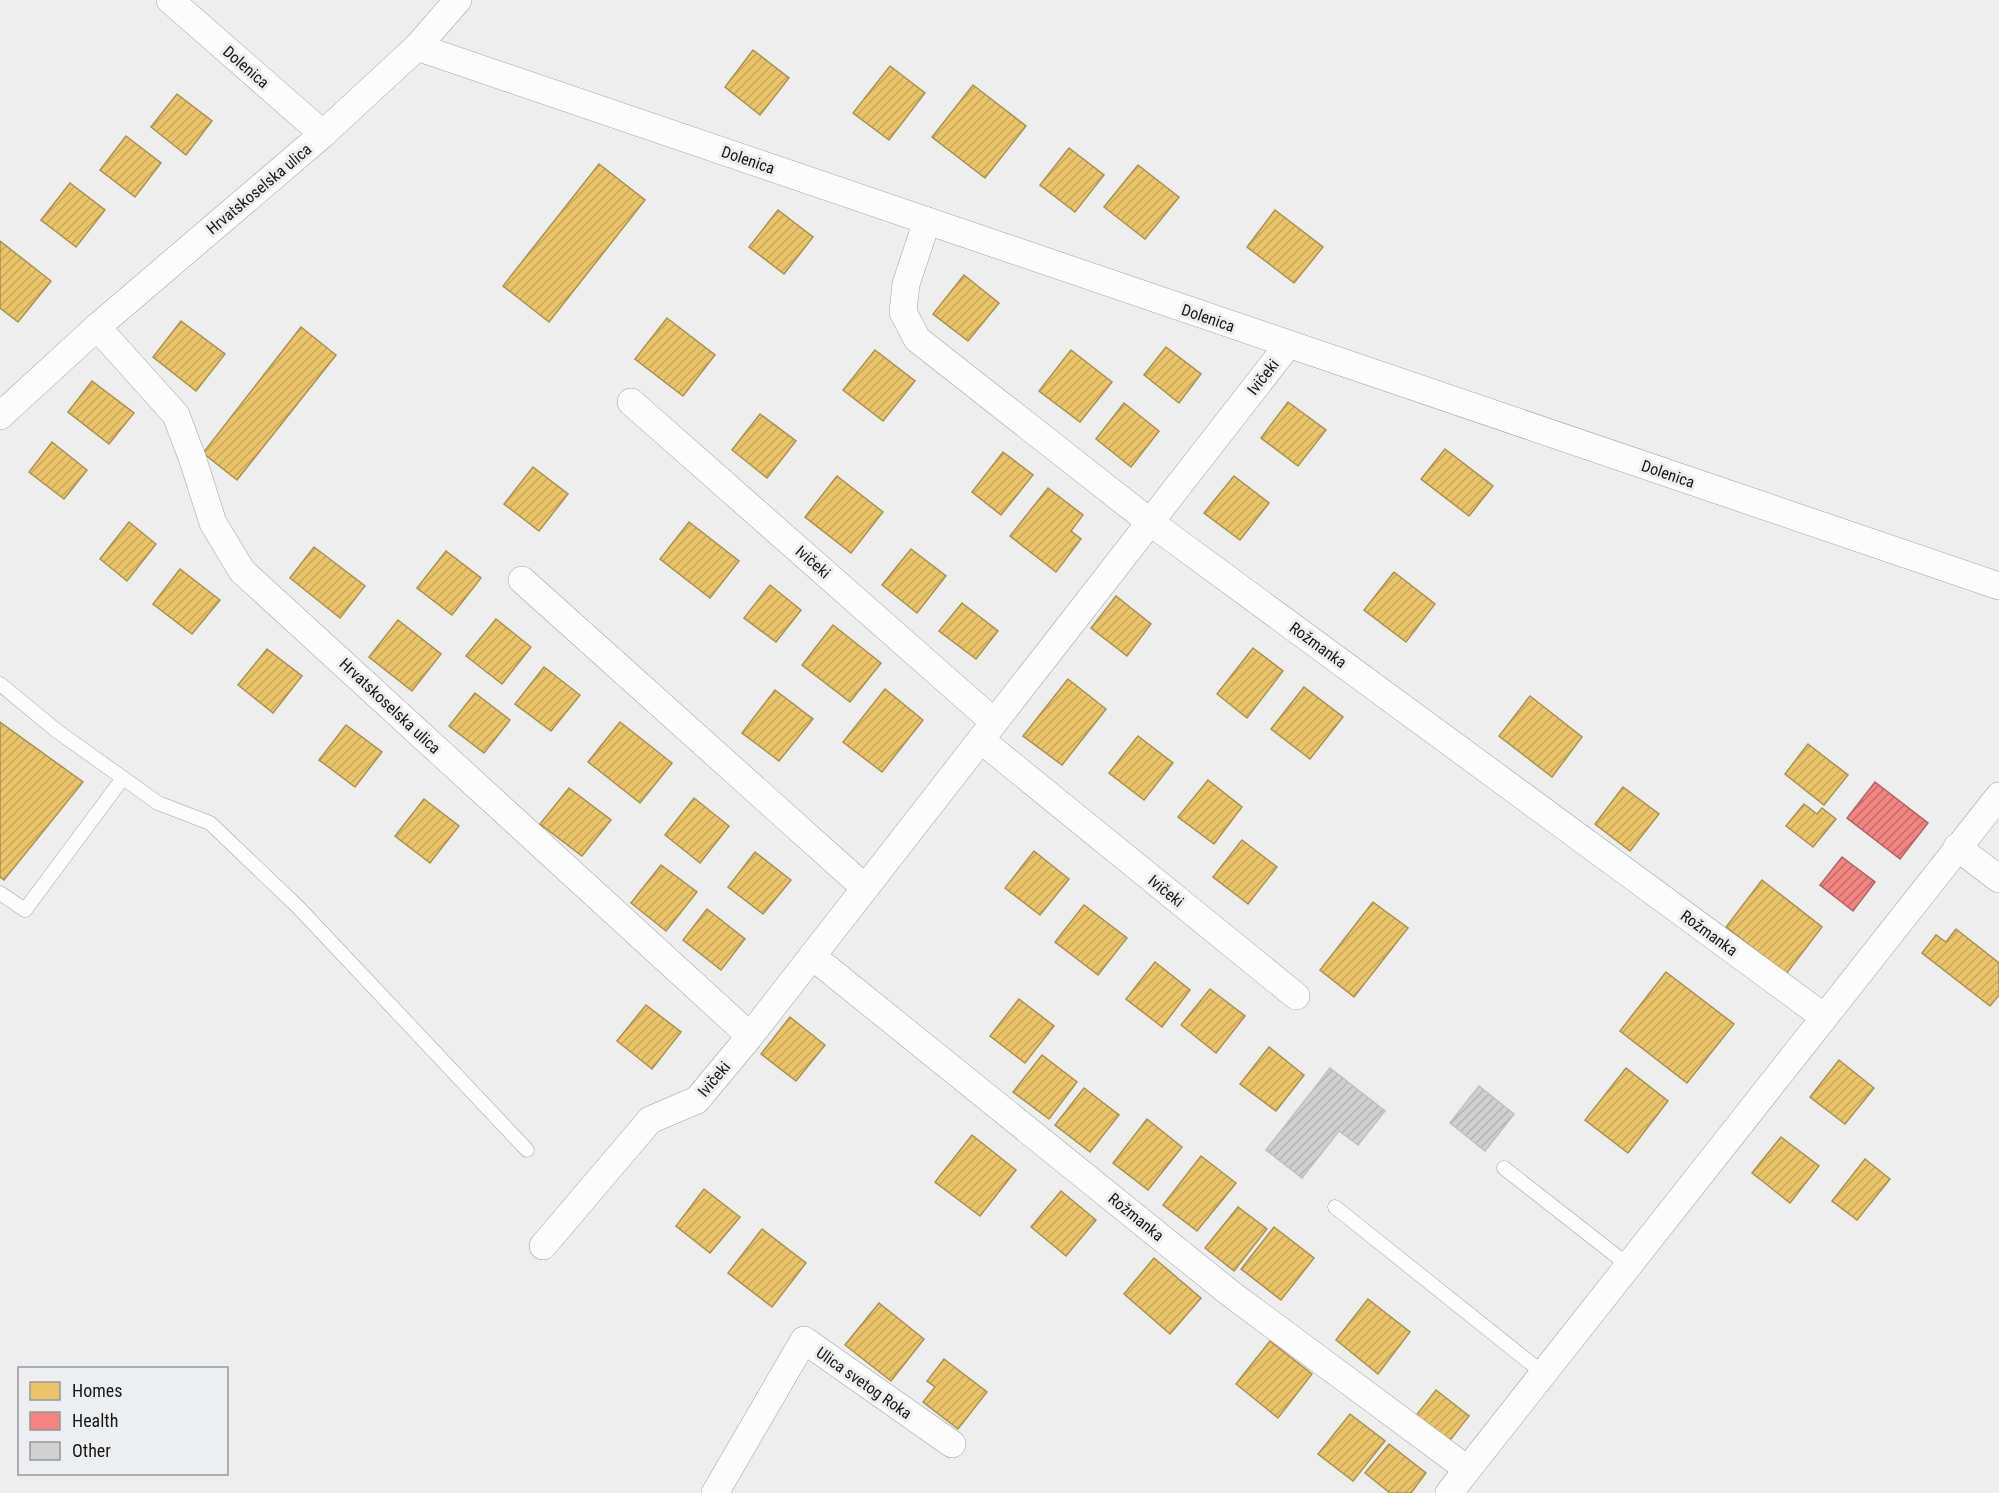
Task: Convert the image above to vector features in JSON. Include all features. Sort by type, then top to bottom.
[{"type":"street","name":"Dolenica","points":[[170,0],[323,134]]},
{"type":"street","name":"Hrvatskoselska ulica","points":[[0,416],[97,327],[323,134],[417,47],[458,0]]},
{"type":"street","name":"Dolenica","points":[[417,47],[1999,586]]},
{"type":"street","name":"Rožmanka","points":[[927,222],[906,284],[903,312],[917,339],[1150,522],[1824,1017]]},
{"type":"street","name":"Hrvatskoselska ulica","points":[[97,327],[176,415],[213,523],[243,571],[750,1036]]},
{"type":"street","name":"Ivičeki","points":[[543,1246],[650,1120],[698,1100],[1288,345]]},
{"type":"street","name":"Ivičeki","points":[[632,402],[987,731],[1296,996]]},
{"type":"street","points":[[522,580],[865,888]]},
{"type":"street","points":[[1449,1493],[1999,796]]},
{"type":"street","points":[[1958,847],[1999,879]]},
{"type":"street","name":"Rožmanka","points":[[812,956],[1231,1294],[1467,1469]]},
{"type":"street","name":"Ulica svetog Roka","points":[[715,1493],[804,1340],[952,1444]]},
{"type":"lane","points":[[0,684],[57,730],[158,803],[210,823],[298,907],[528,1150]]},
{"type":"lane","points":[[0,893],[25,910],[123,778]]},
{"type":"lane","points":[[1504,1168],[1628,1266]]},
{"type":"lane","points":[[1335,1207],[1543,1373]]},
{"type":"building: Homes","points":[[753,50],[789,78],[760,115],[725,87]]},
{"type":"building: Homes","points":[[890,66],[925,93],[889,140],[853,113]]},
{"type":"building: Homes","points":[[973,85],[1026,126],[985,178],[932,137]]},
{"type":"building: Homes","points":[[177,94],[212,121],[186,155],[151,127]]},
{"type":"building: Homes","points":[[126,136],[161,163],[135,197],[100,170]]},
{"type":"building: Homes","points":[[1069,148],[1104,175],[1075,212],[1040,185]]},
{"type":"building: Homes","points":[[599,164],[645,200],[549,322],[503,286]]},
{"type":"building: Homes","points":[[1138,165],[1179,197],[1145,239],[1104,207]]},
{"type":"building: Homes","points":[[70,183],[105,210],[76,247],[41,220]]},
{"type":"building: Homes","points":[[778,210],[813,237],[784,274],[749,247]]},
{"type":"building: Homes","points":[[1275,210],[1323,247],[1294,283],[1247,247]]},
{"type":"building: Homes","points":[[0,241],[51,281],[18,322],[0,308]]},
{"type":"building: Homes","points":[[964,275],[999,303],[968,341],[933,314]]},
{"type":"building: Homes","points":[[667,318],[715,355],[683,396],[635,359]]},
{"type":"building: Homes","points":[[181,321],[225,354],[196,391],[153,357]]},
{"type":"building: Homes","points":[[301,327],[336,355],[237,480],[203,453]]},
{"type":"building: Homes","points":[[1166,347],[1201,374],[1179,403],[1144,375]]},
{"type":"building: Homes","points":[[875,350],[915,381],[883,421],[843,390]]},
{"type":"building: Homes","points":[[1071,350],[1112,382],[1080,422],[1039,391]]},
{"type":"building: Homes","points":[[92,381],[134,413],[109,444],[68,412]]},
{"type":"building: Homes","points":[[1288,402],[1326,430],[1298,466],[1261,438]]},
{"type":"building: Homes","points":[[1124,403],[1159,431],[1131,467],[1096,439]]},
{"type":"building: Homes","points":[[760,414],[796,441],[767,478],[732,450]]},
{"type":"building: Homes","points":[[52,442],[87,470],[64,499],[29,472]]},
{"type":"building: Homes","points":[[1445,449],[1493,486],[1469,516],[1421,479]]},
{"type":"building: Homes","points":[[1003,452],[1033,475],[1001,515],[972,492]]},
{"type":"building: Homes","points":[[533,467],[568,494],[539,531],[504,504]]},
{"type":"building: Homes","points":[[837,476],[883,512],[851,553],[805,517]]},
{"type":"building: Homes","points":[[1234,476],[1269,503],[1240,540],[1204,513]]},
{"type":"building: Homes","points":[[1048,488],[1083,515],[1071,531],[1081,539],[1056,572],[1010,536]]},
{"type":"building: Homes","points":[[129,522],[156,544],[127,581],[100,559]]},
{"type":"building: Homes","points":[[689,522],[739,561],[710,598],[660,559]]},
{"type":"building: Homes","points":[[314,547],[365,586],[340,618],[290,578]]},
{"type":"building: Homes","points":[[911,549],[946,576],[917,613],[882,585]]},
{"type":"building: Homes","points":[[446,551],[481,578],[452,615],[417,588]]},
{"type":"building: Homes","points":[[180,569],[220,600],[192,634],[153,604]]},
{"type":"building: Homes","points":[[1394,572],[1435,604],[1406,642],[1364,610]]},
{"type":"building: Homes","points":[[770,585],[801,610],[776,642],[744,618]]},
{"type":"building: Homes","points":[[1116,596],[1151,624],[1127,656],[1091,628]]},
{"type":"building: Homes","points":[[962,603],[998,631],[976,659],[939,631]]},
{"type":"building: Homes","points":[[496,619],[531,647],[502,684],[466,656]]},
{"type":"building: Homes","points":[[398,620],[441,654],[412,691],[369,657]]},
{"type":"building: Homes","points":[[833,625],[881,663],[850,702],[802,665]]},
{"type":"building: Homes","points":[[1253,648],[1283,671],[1247,718],[1217,694]]},
{"type":"building: Homes","points":[[267,649],[302,676],[273,713],[238,685]]},
{"type":"building: Homes","points":[[544,667],[580,695],[551,731],[515,704]]},
{"type":"building: Homes","points":[[1068,679],[1106,709],[1062,765],[1023,736]]},
{"type":"building: Homes","points":[[1304,687],[1343,717],[1310,759],[1271,729]]},
{"type":"building: Homes","points":[[885,689],[923,720],[882,772],[843,742]]},
{"type":"building: Homes","points":[[775,690],[813,719],[779,761],[742,733]]},
{"type":"building: Homes","points":[[475,693],[510,720],[484,753],[449,726]]},
{"type":"building: Homes","points":[[1530,696],[1582,737],[1552,777],[1499,736]]},
{"type":"building: Homes","points":[[0,722],[83,782],[4,880],[0,877]]},
{"type":"building: Homes","points":[[620,722],[672,763],[640,803],[588,762]]},
{"type":"building: Homes","points":[[346,725],[382,752],[355,787],[319,760]]},
{"type":"building: Homes","points":[[1138,736],[1173,763],[1144,800],[1109,773]]},
{"type":"building: Homes","points":[[1808,744],[1848,775],[1824,805],[1785,774]]},
{"type":"building: Homes","points":[[1208,780],[1242,807],[1214,844],[1178,817]]},
{"type":"building: Homes","points":[[1623,787],[1659,814],[1630,851],[1595,824]]},
{"type":"building: Homes","points":[[569,788],[611,820],[582,856],[540,824]]},
{"type":"building: Homes","points":[[694,798],[729,826],[700,863],[665,835]]},
{"type":"building: Homes","points":[[424,799],[459,826],[430,863],[395,836]]},
{"type":"building: Homes","points":[[1804,804],[1817,814],[1822,808],[1836,819],[1813,847],[1786,826]]},
{"type":"building: Homes","points":[[1242,840],[1277,867],[1248,904],[1213,877]]},
{"type":"building: Homes","points":[[1034,851],[1069,879],[1040,915],[1005,888]]},
{"type":"building: Homes","points":[[755,852],[791,880],[763,914],[728,887]]},
{"type":"building: Homes","points":[[661,865],[697,892],[666,931],[631,903]]},
{"type":"building: Homes","points":[[1762,880],[1822,927],[1786,974],[1726,927]]},
{"type":"building: Homes","points":[[1373,902],[1408,928],[1354,997],[1320,970]]},
{"type":"building: Homes","points":[[1084,905],[1127,938],[1098,975],[1055,942]]},
{"type":"building: Homes","points":[[707,909],[745,939],[721,970],[683,940]]},
{"type":"building: Homes","points":[[1956,929],[1999,963],[1999,995],[1990,1006],[1922,953],[1936,935],[1946,942]]},
{"type":"building: Homes","points":[[1155,962],[1190,990],[1162,1027],[1126,999]]},
{"type":"building: Homes","points":[[1666,972],[1734,1024],[1687,1083],[1620,1031]]},
{"type":"building: Homes","points":[[1210,989],[1245,1016],[1216,1053],[1181,1025]]},
{"type":"building: Homes","points":[[1019,999],[1054,1026],[1025,1063],[990,1036]]},
{"type":"building: Homes","points":[[646,1005],[681,1032],[652,1069],[617,1041]]},
{"type":"building: Homes","points":[[790,1017],[825,1045],[796,1081],[761,1054]]},
{"type":"building: Homes","points":[[1269,1047],[1304,1075],[1276,1111],[1240,1084]]},
{"type":"building: Homes","points":[[1042,1055],[1077,1082],[1049,1119],[1013,1092]]},
{"type":"building: Homes","points":[[1839,1060],[1874,1088],[1845,1124],[1810,1097]]},
{"type":"building: Homes","points":[[1626,1068],[1668,1101],[1628,1153],[1585,1120]]},
{"type":"building: Homes","points":[[1084,1088],[1119,1115],[1090,1152],[1055,1125]]},
{"type":"building: Homes","points":[[1147,1119],[1182,1147],[1148,1190],[1113,1163]]},
{"type":"building: Homes","points":[[972,1135],[1016,1170],[980,1216],[935,1182]]},
{"type":"building: Homes","points":[[1781,1137],[1819,1166],[1790,1203],[1752,1173]]},
{"type":"building: Homes","points":[[1201,1156],[1236,1183],[1197,1231],[1163,1205]]},
{"type":"building: Homes","points":[[1865,1159],[1890,1179],[1857,1220],[1832,1201]]},
{"type":"building: Homes","points":[[704,1189],[740,1217],[710,1253],[676,1226]]},
{"type":"building: Homes","points":[[1061,1191],[1096,1220],[1066,1256],[1031,1227]]},
{"type":"building: Homes","points":[[1238,1207],[1267,1229],[1234,1271],[1205,1248]]},
{"type":"building: Homes","points":[[1274,1227],[1314,1258],[1281,1300],[1241,1269]]},
{"type":"building: Homes","points":[[762,1229],[806,1263],[772,1307],[728,1273]]},
{"type":"building: Homes","points":[[1154,1258],[1201,1298],[1170,1334],[1124,1294]]},
{"type":"building: Homes","points":[[1368,1299],[1410,1332],[1378,1374],[1336,1340]]},
{"type":"building: Homes","points":[[879,1303],[924,1339],[891,1381],[845,1345]]},
{"type":"building: Homes","points":[[1270,1341],[1312,1374],[1278,1418],[1236,1384]]},
{"type":"building: Homes","points":[[944,1359],[987,1392],[958,1429],[923,1402],[935,1387],[927,1381]]},
{"type":"building: Homes","points":[[1436,1390],[1469,1416],[1444,1448],[1411,1422]]},
{"type":"building: Homes","points":[[1350,1414],[1385,1441],[1353,1481],[1318,1454]]},
{"type":"building: Homes","points":[[1389,1444],[1426,1473],[1411,1493],[1390,1493],[1365,1473]]},
{"type":"building: Health","points":[[1875,782],[1928,823],[1900,859],[1847,818]]},
{"type":"building: Health","points":[[1842,857],[1875,882],[1853,911],[1820,885]]},
{"type":"building: Other","points":[[1330,1068],[1385,1111],[1358,1145],[1339,1131],[1302,1178],[1266,1150]]},
{"type":"building: Other","points":[[1479,1086],[1514,1114],[1485,1151],[1450,1123]]}]
